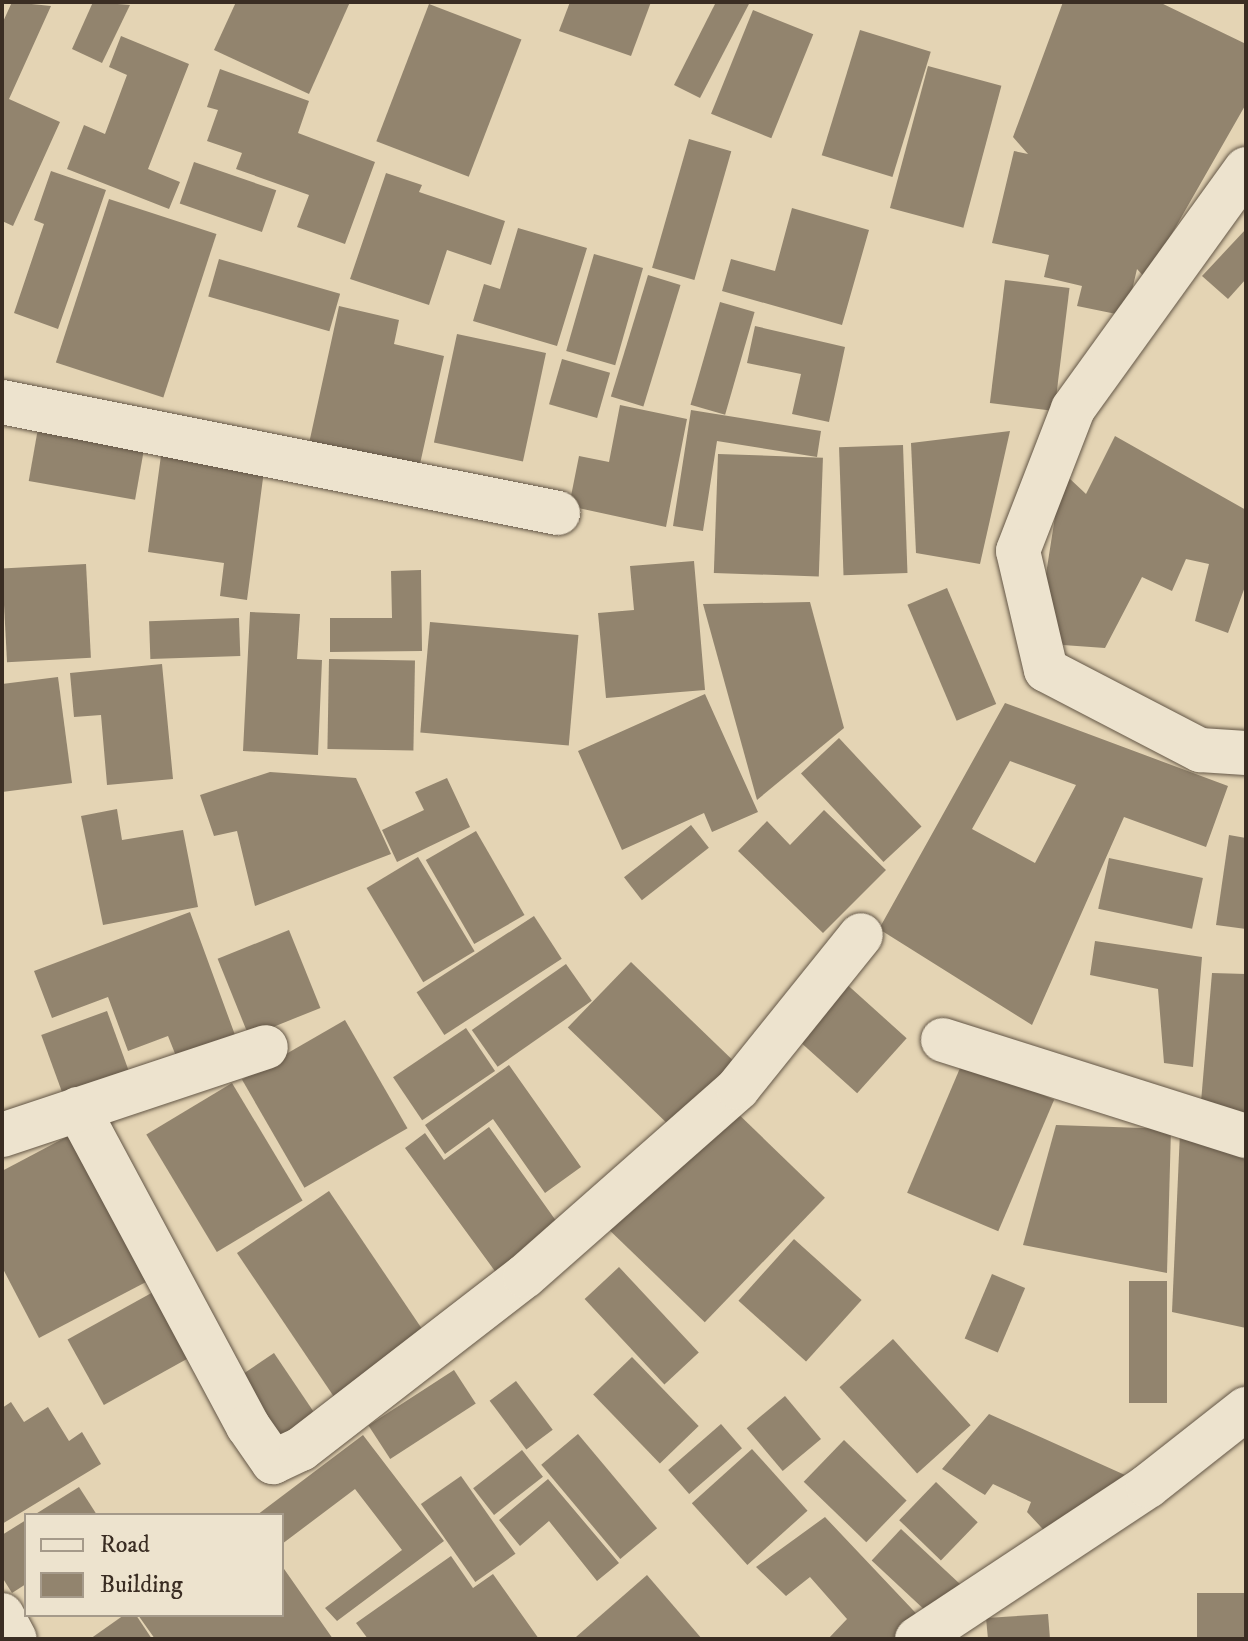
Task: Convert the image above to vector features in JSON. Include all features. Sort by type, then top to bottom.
[{"type":"street","points":[[1246,169],[1073,409],[1018,551],[1046,670],[1200,750],[1246,753]]},
{"type":"street","points":[[2,402],[558,513]]},
{"type":"street","points":[[78,1109],[248,1426],[273,1462],[301,1449],[525,1276],[738,1088],[861,935]]},
{"type":"street","points":[[943,1040],[1246,1136]]},
{"type":"street","points":[[2,1135],[266,1047]]},
{"type":"street","points":[[917,1639],[1148,1486],[1246,1409]]},
{"type":"street","points":[[2,1615],[15,1639]]},
{"type":"building","points":[[12,2],[51,6],[9,99],[60,122],[13,226],[2,221],[2,24]]},
{"type":"building","points":[[93,2],[130,5],[102,63],[72,49]]},
{"type":"building","points":[[236,2],[350,2],[309,94],[214,50]]},
{"type":"building","points":[[570,2],[651,2],[631,56],[559,31]]},
{"type":"building","points":[[716,2],[750,2],[700,98],[674,85]]},
{"type":"building","points":[[1063,2],[1159,2],[1246,44],[1246,104],[1146,279],[1137,269],[1126,316],[1077,306],[1082,286],[1044,277],[1049,255],[992,243],[1014,151],[1028,154],[1013,137]]},
{"type":"building","points":[[429,4],[521,39],[469,177],[376,141]]},
{"type":"building","points":[[753,10],[813,34],[771,138],[711,114]]},
{"type":"building","points":[[860,30],[931,52],[892,177],[822,155]]},
{"type":"building","points":[[121,36],[189,64],[148,169],[180,182],[169,209],[67,169],[84,125],[105,134],[127,75],[109,67]]},
{"type":"building","points":[[928,66],[1001,86],[963,228],[890,208]]},
{"type":"building","points":[[220,69],[309,101],[298,133],[375,162],[345,244],[297,227],[309,195],[236,169],[242,153],[207,141],[218,110],[207,107]]},
{"type":"building","points":[[689,139],[731,151],[694,280],[652,268]]},
{"type":"building","points":[[194,162],[276,190],[262,232],[180,204]]},
{"type":"building","points":[[51,171],[106,190],[58,329],[14,313],[44,224],[34,220]]},
{"type":"building","points":[[386,173],[422,185],[419,192],[505,221],[491,265],[447,250],[429,305],[350,279]]},
{"type":"building","points":[[109,199],[216,234],[163,398],[56,363]]},
{"type":"building","points":[[792,208],[869,230],[842,325],[722,291],[731,259],[775,271]]},
{"type":"building","points":[[518,228],[587,248],[557,346],[473,321],[484,284],[500,289]]},
{"type":"building","points":[[1246,229],[1246,279],[1228,299],[1202,276]]},
{"type":"building","points":[[594,254],[643,268],[615,365],[566,351]]},
{"type":"building","points":[[219,259],[340,294],[329,331],[208,296]]},
{"type":"building","points":[[648,275],[681,285],[643,406],[611,396]]},
{"type":"building","points":[[1005,280],[1070,288],[1054,411],[990,403]]},
{"type":"building","points":[[720,302],[755,312],[725,415],[691,405]]},
{"type":"building","points":[[339,306],[399,320],[394,344],[444,356],[418,473],[308,448]]},
{"type":"building","points":[[755,326],[845,347],[829,422],[792,414],[801,374],[747,363]]},
{"type":"building","points":[[457,334],[546,353],[523,461],[434,443]]},
{"type":"building","points":[[562,359],[610,373],[597,418],[549,404]]},
{"type":"building","points":[[620,405],[687,419],[666,527],[569,506],[579,456],[609,462]]},
{"type":"building","points":[[691,410],[821,431],[817,457],[717,441],[703,531],[673,526]]},
{"type":"building","points":[[40,417],[146,436],[135,500],[29,481]]},
{"type":"building","points":[[1010,431],[980,564],[916,553],[911,443]]},
{"type":"building","points":[[1115,436],[1246,510],[1246,584],[1228,633],[1195,621],[1209,564],[1186,559],[1172,591],[1142,577],[1105,648],[1063,645],[1041,606],[1057,504],[1069,478],[1086,494]]},
{"type":"building","points":[[903,445],[907,573],[844,575],[839,447]]},
{"type":"building","points":[[162,448],[265,463],[247,600],[220,596],[224,563],[148,552]]},
{"type":"building","points":[[718,454],[823,458],[819,577],[714,573]]},
{"type":"building","points":[[694,561],[705,690],[606,698],[598,613],[634,610],[630,566]]},
{"type":"building","points":[[86,564],[91,658],[7,662],[2,568]]},
{"type":"building","points":[[421,570],[422,651],[330,652],[330,618],[392,618],[391,571]]},
{"type":"building","points":[[947,588],[996,704],[957,721],[907,605]]},
{"type":"building","points":[[810,602],[844,728],[757,800],[703,604]]},
{"type":"building","points":[[250,612],[300,614],[297,659],[322,660],[318,755],[243,751]]},
{"type":"building","points":[[239,618],[240,656],[150,659],[149,621]]},
{"type":"building","points":[[430,622],[578,635],[569,746],[420,733]]},
{"type":"building","points":[[329,659],[415,661],[413,750],[327,749]]},
{"type":"building","points":[[162,664],[173,779],[107,785],[101,715],[74,717],[70,673]]},
{"type":"building","points":[[58,677],[72,783],[2,792],[2,684]]},
{"type":"building","points":[[705,694],[758,812],[712,832],[704,813],[622,850],[578,751]]},
{"type":"building","points":[[1005,703],[1228,786],[1206,847],[1124,817],[1032,1025],[879,929]],"holes":[[[1010,761],[1076,785],[1035,863],[972,829]]]},
{"type":"building","points":[[839,738],[922,826],[883,862],[801,773]]},
{"type":"building","points":[[270,772],[356,778],[391,854],[255,906],[237,831],[214,836],[200,795]]},
{"type":"building","points":[[447,778],[470,827],[397,862],[382,830],[424,810],[415,792]]},
{"type":"building","points":[[117,809],[122,840],[183,830],[198,907],[103,925],[81,816]]},
{"type":"building","points":[[824,810],[886,870],[823,933],[738,851],[767,821],[790,845]]},
{"type":"building","points":[[691,825],[709,848],[642,900],[624,877]]},
{"type":"building","points":[[476,831],[524,915],[474,944],[426,860]]},
{"type":"building","points":[[1229,835],[1246,838],[1246,929],[1216,925]]},
{"type":"building","points":[[418,857],[475,951],[423,982],[367,888]]},
{"type":"building","points":[[1109,858],[1203,878],[1192,929],[1098,909]]},
{"type":"building","points":[[190,912],[235,1035],[176,1056],[168,1036],[128,1051],[108,997],[52,1018],[34,971]]},
{"type":"building","points":[[534,916],[562,959],[444,1035],[417,992]]},
{"type":"building","points":[[289,930],[320,1008],[249,1037],[218,959]]},
{"type":"building","points":[[1095,941],[1202,957],[1193,1067],[1164,1063],[1158,989],[1090,975]]},
{"type":"building","points":[[631,962],[743,1070],[680,1136],[568,1027]]},
{"type":"building","points":[[566,964],[592,1001],[498,1067],[472,1030]]},
{"type":"building","points":[[1212,973],[1246,974],[1246,1121],[1201,1102]]},
{"type":"building","points":[[842,980],[907,1038],[857,1093],[792,1035]]},
{"type":"building","points":[[107,1011],[133,1082],[67,1106],[41,1035]]},
{"type":"building","points":[[345,1020],[408,1128],[304,1188],[242,1080]]},
{"type":"building","points":[[466,1028],[495,1071],[422,1120],[393,1077]]},
{"type":"building","points":[[963,1061],[1054,1100],[998,1231],[907,1193]]},
{"type":"building","points":[[509,1065],[581,1167],[545,1193],[493,1119],[445,1154],[425,1125]]},
{"type":"building","points":[[232,1083],[303,1200],[217,1252],[146,1135]]},
{"type":"building","points":[[730,1106],[825,1198],[705,1322],[610,1230]]},
{"type":"building","points":[[1056,1125],[1171,1129],[1167,1273],[1023,1245]]},
{"type":"building","points":[[489,1127],[564,1232],[500,1278],[405,1148],[425,1133],[444,1160]]},
{"type":"building","points":[[1180,1132],[1246,1147],[1246,1328],[1172,1312]]},
{"type":"building","points":[[70,1135],[146,1282],[39,1338],[2,1267],[2,1171]]},
{"type":"building","points":[[329,1191],[428,1338],[336,1400],[237,1253]]},
{"type":"building","points":[[794,1239],[862,1300],[806,1362],[738,1301]]},
{"type":"building","points":[[619,1267],[699,1353],[664,1385],[585,1299]]},
{"type":"building","points":[[992,1274],[1025,1288],[998,1353],[965,1338]]},
{"type":"building","points":[[1129,1281],[1167,1281],[1167,1403],[1129,1403]]},
{"type":"building","points":[[155,1291],[191,1357],[104,1405],[68,1339]]},
{"type":"building","points":[[893,1339],[971,1425],[917,1473],[839,1387]]},
{"type":"building","points":[[274,1353],[318,1418],[277,1446],[233,1381]]},
{"type":"building","points":[[632,1357],[699,1426],[660,1464],[593,1395]]},
{"type":"building","points":[[454,1370],[476,1404],[390,1459],[368,1426]]},
{"type":"building","points":[[516,1381],[553,1430],[526,1450],[490,1401]]},
{"type":"building","points":[[785,1396],[821,1439],[783,1471],[747,1428]]},
{"type":"building","points":[[11,1402],[24,1422],[48,1407],[69,1441],[82,1432],[101,1464],[2,1524],[2,1408]]},
{"type":"building","points":[[989,1414],[1125,1475],[1053,1540],[1027,1512],[1031,1502],[993,1484],[985,1495],[942,1469]]},
{"type":"building","points":[[721,1424],[742,1448],[689,1494],[668,1470]]},
{"type":"building","points":[[578,1434],[657,1528],[620,1559],[541,1465]]},
{"type":"building","points":[[363,1435],[444,1541],[337,1621],[325,1608],[402,1550],[355,1489],[284,1542],[284,1513],[260,1513]]},
{"type":"building","points":[[844,1440],[907,1500],[866,1542],[804,1482]]},
{"type":"building","points":[[752,1449],[808,1511],[747,1565],[692,1503]]},
{"type":"building","points":[[522,1450],[543,1477],[494,1515],[473,1488]]},
{"type":"building","points":[[461,1476],[515,1554],[475,1582],[421,1504]]},
{"type":"building","points":[[548,1479],[619,1563],[597,1581],[549,1521],[520,1546],[499,1520]]},
{"type":"building","points":[[936,1482],[978,1522],[941,1560],[899,1520]]},
{"type":"building","points":[[79,1487],[96,1513],[37,1513]]},
{"type":"building","points":[[825,1517],[929,1627],[911,1639],[828,1639],[847,1619],[810,1577],[786,1596],[756,1567]]},
{"type":"building","points":[[24,1521],[24,1585],[12,1593],[2,1577],[2,1535]]},
{"type":"building","points":[[901,1529],[965,1589],[936,1620],[872,1560]]},
{"type":"building","points":[[451,1556],[473,1588],[493,1574],[539,1639],[368,1639],[356,1623]]},
{"type":"building","points":[[284,1569],[333,1639],[155,1639],[139,1617],[284,1617]]},
{"type":"building","points":[[647,1575],[702,1639],[576,1637]]},
{"type":"building","points":[[1197,1593],[1246,1593],[1246,1639],[1197,1639]]},
{"type":"building","points":[[1048,1614],[1050,1639],[988,1639],[986,1618]]},
{"type":"building","points":[[121,1617],[137,1617],[152,1639],[90,1639]]}]
